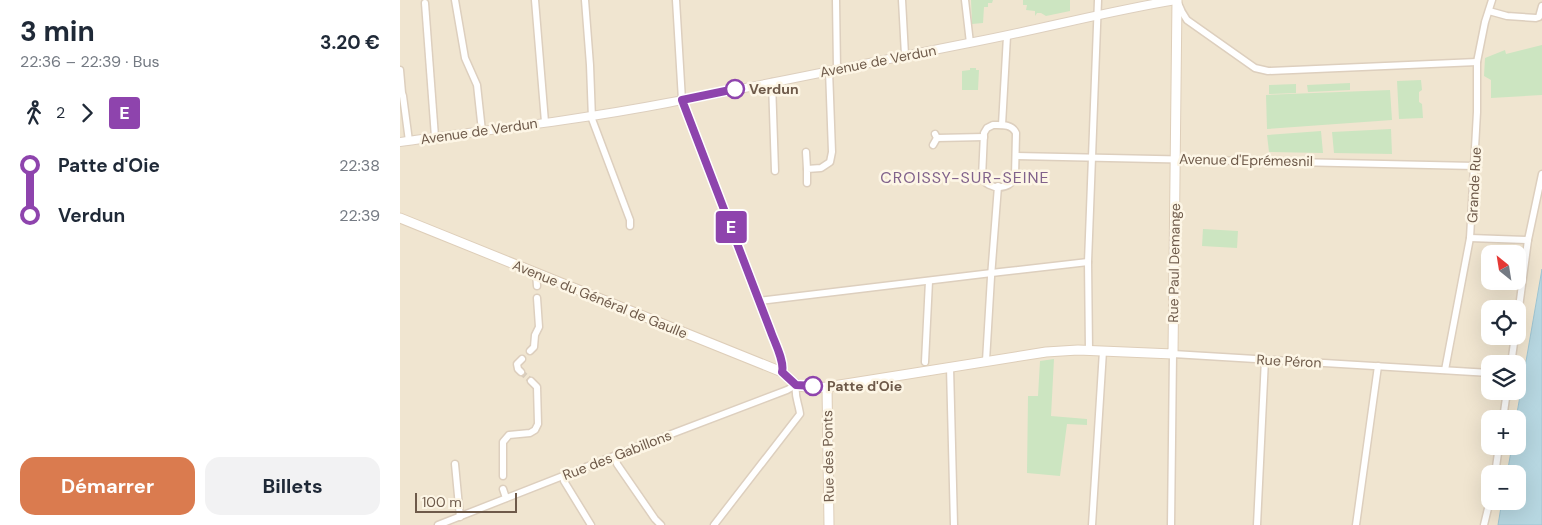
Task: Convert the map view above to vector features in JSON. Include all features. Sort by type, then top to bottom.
[{"type":"main road","name":"Rue Paul Demange","points":[[1173,354],[1177,0]]},
{"type":"main road","name":"Avenue du Général de Gaulle","points":[[400,218],[782,372],[796,385]]},
{"type":"main road","name":"Rue Péron","points":[[796,385],[827,387],[1046,352],[1089,350],[1173,354]]},
{"type":"main road","name":"Rue des Ponts","points":[[827,387],[829,525]]},
{"type":"street","points":[[455,0],[465,58],[477,85],[482,131]]},
{"type":"street","points":[[535,0],[545,122]]},
{"type":"street","points":[[585,0],[592,120],[630,220],[630,226]]},
{"type":"street","points":[[676,0],[682,100],[782,362],[782,372]]},
{"type":"street","points":[[807,169],[821,168],[830,162],[832,152],[836,0]]},
{"type":"street","points":[[902,0],[905,55]]},
{"type":"street","points":[[965,0],[970,43]]},
{"type":"street","points":[[1089,350],[1088,262],[1098,0]]},
{"type":"street","points":[[1177,0],[1187,20],[1255,68],[1261,70],[1477,62]]},
{"type":"street","name":"Avenue de Verdun","points":[[400,142],[592,116],[682,100],[1177,0]]},
{"type":"street","name":"Grande Rue","points":[[1445,370],[1470,238],[1475,166],[1477,62],[1492,0]]},
{"type":"street","points":[[425,3],[435,137]]},
{"type":"street","points":[[1489,11],[1507,16],[1536,18],[1539,17],[1542,6]]},
{"type":"street","points":[[1002,125],[1006,36]]},
{"type":"street","points":[[400,70],[409,141]]},
{"type":"street","points":[[772,82],[775,171]]},
{"type":"street","points":[[1002,125],[1010,126],[1017,135],[1015,178],[1007,186],[988,185],[982,179],[985,132],[988,127],[1002,125]]},
{"type":"street","points":[[933,145],[936,136],[984,137]]},
{"type":"street","points":[[806,152],[807,183]]},
{"type":"street","name":"Avenue d'Eprémesnil","points":[[1016,156],[1475,166]]},
{"type":"street","points":[[1520,300],[1528,240],[1542,174]]},
{"type":"street","points":[[986,361],[998,186]]},
{"type":"street","points":[[1470,238],[1528,240]]},
{"type":"street","points":[[759,301],[1088,262]]},
{"type":"street","points":[[536,273],[537,286]]},
{"type":"street","points":[[925,362],[929,280]]},
{"type":"street","points":[[530,351],[534,347],[535,335],[539,327],[537,298]]},
{"type":"street","points":[[1092,525],[1103,351]]},
{"type":"street","name":"Rue Péron","points":[[1173,354],[1481,372]]},
{"type":"street","name":"Rue Paul Demange","points":[[1171,525],[1173,354]]},
{"type":"street","points":[[521,372],[517,364],[522,359]]},
{"type":"street","points":[[1257,525],[1265,359]]},
{"type":"street","points":[[1356,525],[1378,366]]},
{"type":"street","points":[[950,367],[954,525]]},
{"type":"street","points":[[503,476],[503,442],[509,434],[530,433],[535,430],[538,424],[537,387],[531,381]]},
{"type":"street","points":[[714,525],[800,414],[795,395],[796,385]]},
{"type":"street","name":"Rue des Gabillons","points":[[438,525],[796,385]]},
{"type":"street","points":[[616,455],[617,464],[661,525]]},
{"type":"street","points":[[455,464],[460,517]]},
{"type":"street","points":[[563,476],[591,525]]},
{"type":"street","points":[[504,489],[506,498]]},
{"type":"street","points":[[1484,525],[1488,510]]},
{"type":"shaded area","points":[[400,0],[1542,0],[1542,269],[1526,361],[1526,355],[1481,355],[1481,400],[1519,400],[1518,410],[1481,410],[1481,455],[1510,455],[1509,465],[1481,465],[1481,510],[1500,510],[1498,525],[400,525]]},
{"type":"green space","points":[[971,0],[993,0],[992,3],[988,3],[988,7],[984,7],[983,23],[972,24]]},
{"type":"green space","points":[[1023,0],[1070,0],[1070,11],[1046,16],[1037,13],[1035,16],[1035,11],[1026,10],[1027,5],[1023,5]]},
{"type":"green space","points":[[1542,45],[1542,95],[1491,98],[1491,80],[1484,76],[1485,58],[1505,50],[1506,54]]},
{"type":"green space","points":[[970,68],[979,70],[978,90],[962,90],[962,71],[970,70]]},
{"type":"green space","points":[[1421,80],[1422,90],[1419,92],[1419,102],[1422,104],[1423,118],[1399,119],[1397,81]]},
{"type":"green space","points":[[1350,83],[1350,90],[1308,92],[1307,85]]},
{"type":"green space","points":[[1296,84],[1296,93],[1269,94],[1269,85]]},
{"type":"green space","points":[[1390,90],[1392,120],[1267,129],[1266,95]]},
{"type":"green space","points":[[1391,129],[1392,154],[1334,153],[1332,132]]},
{"type":"green space","points":[[1321,131],[1323,153],[1269,152],[1267,135]]},
{"type":"green space","points":[[1203,229],[1238,231],[1237,248],[1202,246]]},
{"type":"green space","points":[[1054,359],[1051,416],[1087,419],[1087,425],[1067,424],[1060,476],[1027,473],[1028,396],[1038,396],[1040,361]]},
{"type":"water","points":[[1542,269],[1542,525],[1498,525],[1500,510],[1526,510],[1526,465],[1509,465],[1510,455],[1526,455],[1526,410],[1518,410],[1519,400],[1526,400],[1526,361]]},
{"type":"tunnel","points":[[521,372],[531,381]]},
{"type":"bus line","name":"E","points":[[735,89],[682,100],[771,332],[782,362],[782,372],[796,385],[813,386]]},
{"type":"place","name":"Verdun","points":[[735,89]]},
{"type":"place","name":"Patte d'Oie","points":[[813,386]]},
{"type":"district","name":"CROISSY-SUR-SEINE","points":[[965,177]]}]
